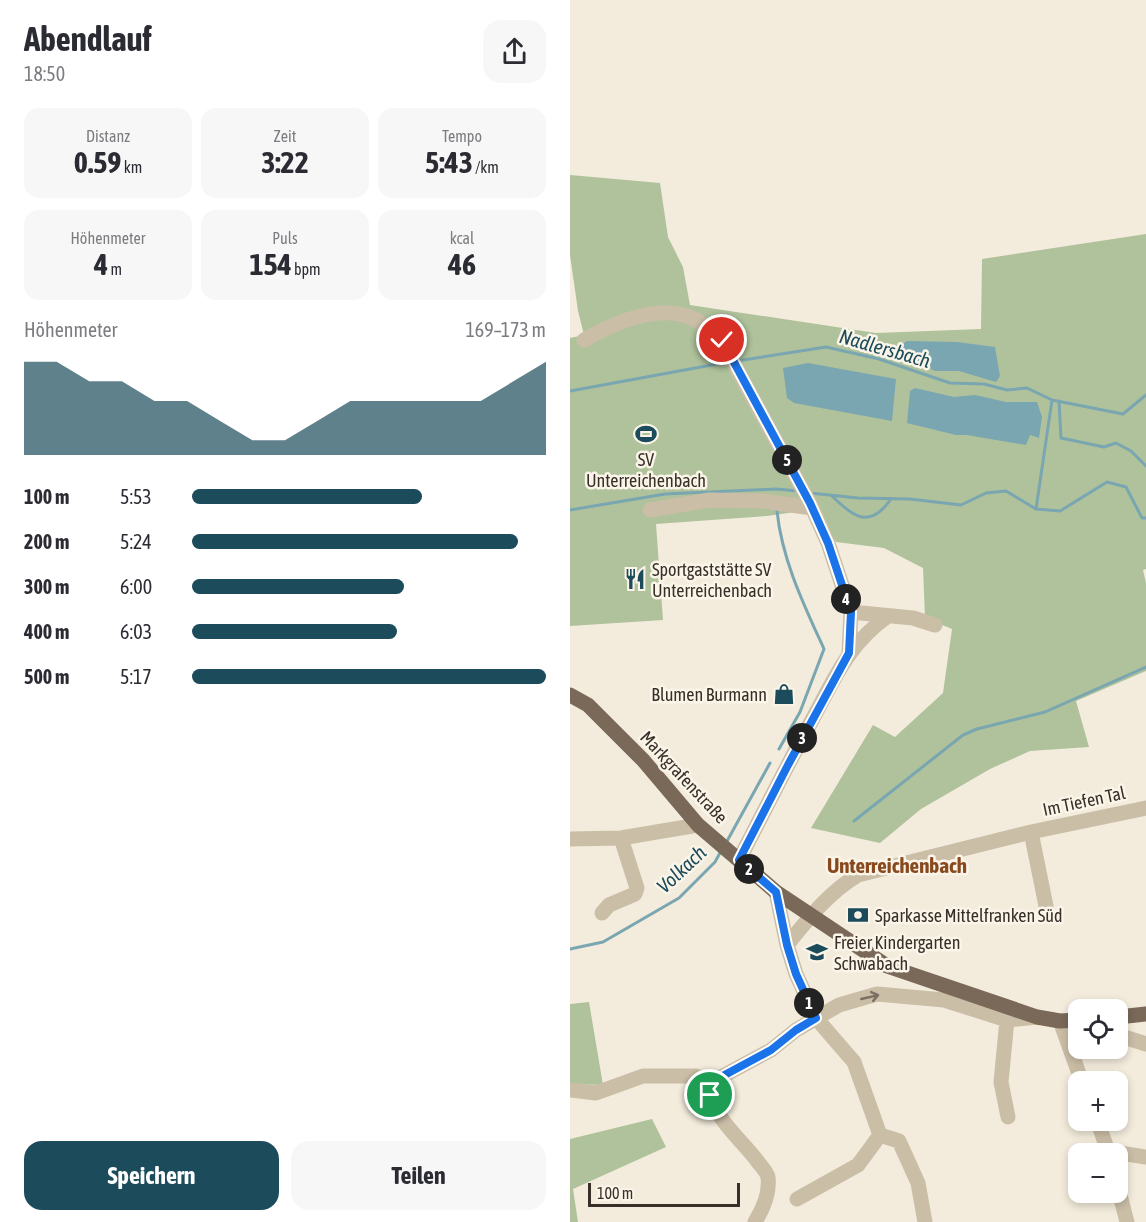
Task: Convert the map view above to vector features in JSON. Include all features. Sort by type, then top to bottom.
[{"type":"main road","name":"Markgrafenstraße","points":[[570,695],[588,705],[643,760],[699,825],[776,892],[887,966],[1037,1017],[1059,1022],[1068,1021]]},
{"type":"main road","points":[[1128,1016],[1146,1014]]},
{"type":"street","points":[[584,340],[602,330],[640,317],[670,313],[688,316],[703,324],[722,340],[811,505],[828,543],[851,612],[849,653]]},
{"type":"street","points":[[650,510],[710,500],[811,505]]},
{"type":"street","points":[[851,612],[913,618],[935,625]]},
{"type":"street","points":[[737,858],[849,653],[869,630],[888,616]]},
{"type":"street","name":"Im Tiefen Tal","points":[[787,945],[812,914],[841,885],[858,875],[1031,832],[1146,808]]},
{"type":"street","points":[[570,839],[621,838],[699,825]]},
{"type":"street","name":"Im Tiefen Tal","points":[[1031,832],[1046,906]]},
{"type":"street","points":[[602,913],[609,905],[635,894],[637,888],[621,838]]},
{"type":"street","points":[[776,892],[787,945],[796,974],[816,1018],[854,1062],[880,1135]]},
{"type":"street","points":[[756,1222],[766,1198],[768,1176],[752,1153],[716,1114],[710,1095],[712,1084],[719,1078],[771,1050],[796,1030],[839,1005],[876,994],[944,1000],[1007,1020],[1037,1017]]},
{"type":"street","points":[[1007,1020],[1001,1082],[1008,1117]]},
{"type":"street","points":[[1059,1022],[1078,1071]]},
{"type":"street","points":[[1128,1038],[1146,1044]]},
{"type":"street","points":[[570,1090],[596,1093],[643,1076],[696,1076],[712,1084]]},
{"type":"street","points":[[796,1199],[858,1165],[880,1135]]},
{"type":"street","points":[[880,1135],[899,1142],[918,1183],[925,1222]]},
{"type":"street","points":[[1128,1155],[1146,1157]]},
{"type":"street","points":[[1122,1203],[1127,1222]]},
{"type":"green space","points":[[570,175],[660,183],[668,237],[683,267],[690,305],[876,333],[981,329],[982,259],[1146,234],[1146,569],[1143,570],[1146,583],[1146,671],[1076,701],[1089,747],[1030,751],[990,769],[921,809],[880,843],[811,828],[873,725],[895,737],[943,693],[952,629],[925,618],[923,568],[884,548],[836,542],[816,509],[767,516],[656,524],[663,620],[570,626],[570,338],[584,335],[570,255]]},
{"type":"green space","points":[[589,1002],[603,1085],[570,1084],[570,1004]]},
{"type":"green space","points":[[652,1119],[666,1147],[573,1189],[578,1222],[570,1222],[570,1139]]},
{"type":"water","points":[[907,341],[957,342],[995,347],[1000,376],[996,382],[959,371],[935,371],[905,356],[896,348]]},
{"type":"water","points":[[808,363],[896,379],[892,421],[794,403],[787,398],[783,368]]},
{"type":"water","points":[[915,388],[954,397],[975,395],[1006,402],[1037,402],[1042,417],[1039,438],[1030,435],[1026,445],[956,435],[907,423],[910,391]]},
{"type":"waterway","name":"Nadlersbach","points":[[737,361],[826,347],[879,359],[950,383],[984,384],[1007,390],[1027,388],[1052,400],[1123,414],[1146,395]]},
{"type":"waterway","name":"Nadlersbach","points":[[570,391],[728,362]]},
{"type":"waterway","points":[[1036,509],[1052,400]]},
{"type":"waterway","points":[[1059,401],[1061,438],[1104,447],[1116,443],[1131,451],[1146,466]]},
{"type":"waterway","points":[[810,493],[858,498],[910,499],[961,505],[986,493],[1006,491],[1036,509],[1060,511],[1107,482],[1126,487],[1142,518],[1146,518]]},
{"type":"waterway","points":[[570,510],[665,494],[776,489],[798,491]]},
{"type":"waterway","points":[[832,496],[855,515],[862,517],[876,514],[891,499]]},
{"type":"waterway","name":"Volkach","points":[[777,511],[789,565],[824,649],[800,712],[779,749]]},
{"type":"waterway","points":[[854,821],[963,735],[977,729],[1045,712],[1146,667]]},
{"type":"waterway","name":"Volkach","points":[[726,843],[770,763]]},
{"type":"waterway","name":"Volkach","points":[[570,949],[603,942],[679,898],[715,862],[721,851]]},
{"type":"place","name":"SV Unterreichenbach","points":[[646,434]]},
{"type":"place","name":"Sportgaststätte SV Unterreichenbach","points":[[635,579]]},
{"type":"place","name":"Blumen Burmann","points":[[784,694]]},
{"type":"place","name":"Sparkasse Mittelfranken Süd","points":[[858,915]]},
{"type":"place","name":"Freier Kindergarten Schwabach","points":[[817,952]]},
{"type":"district","name":"Unterreichenbach","points":[[897,865]]},
{"type":"route","points":[[710,1095],[712,1084],[719,1078],[771,1050],[796,1030],[816,1018],[796,974],[787,945],[776,892],[739,860],[849,653],[851,612],[828,543],[810,503],[722,340]]}]
